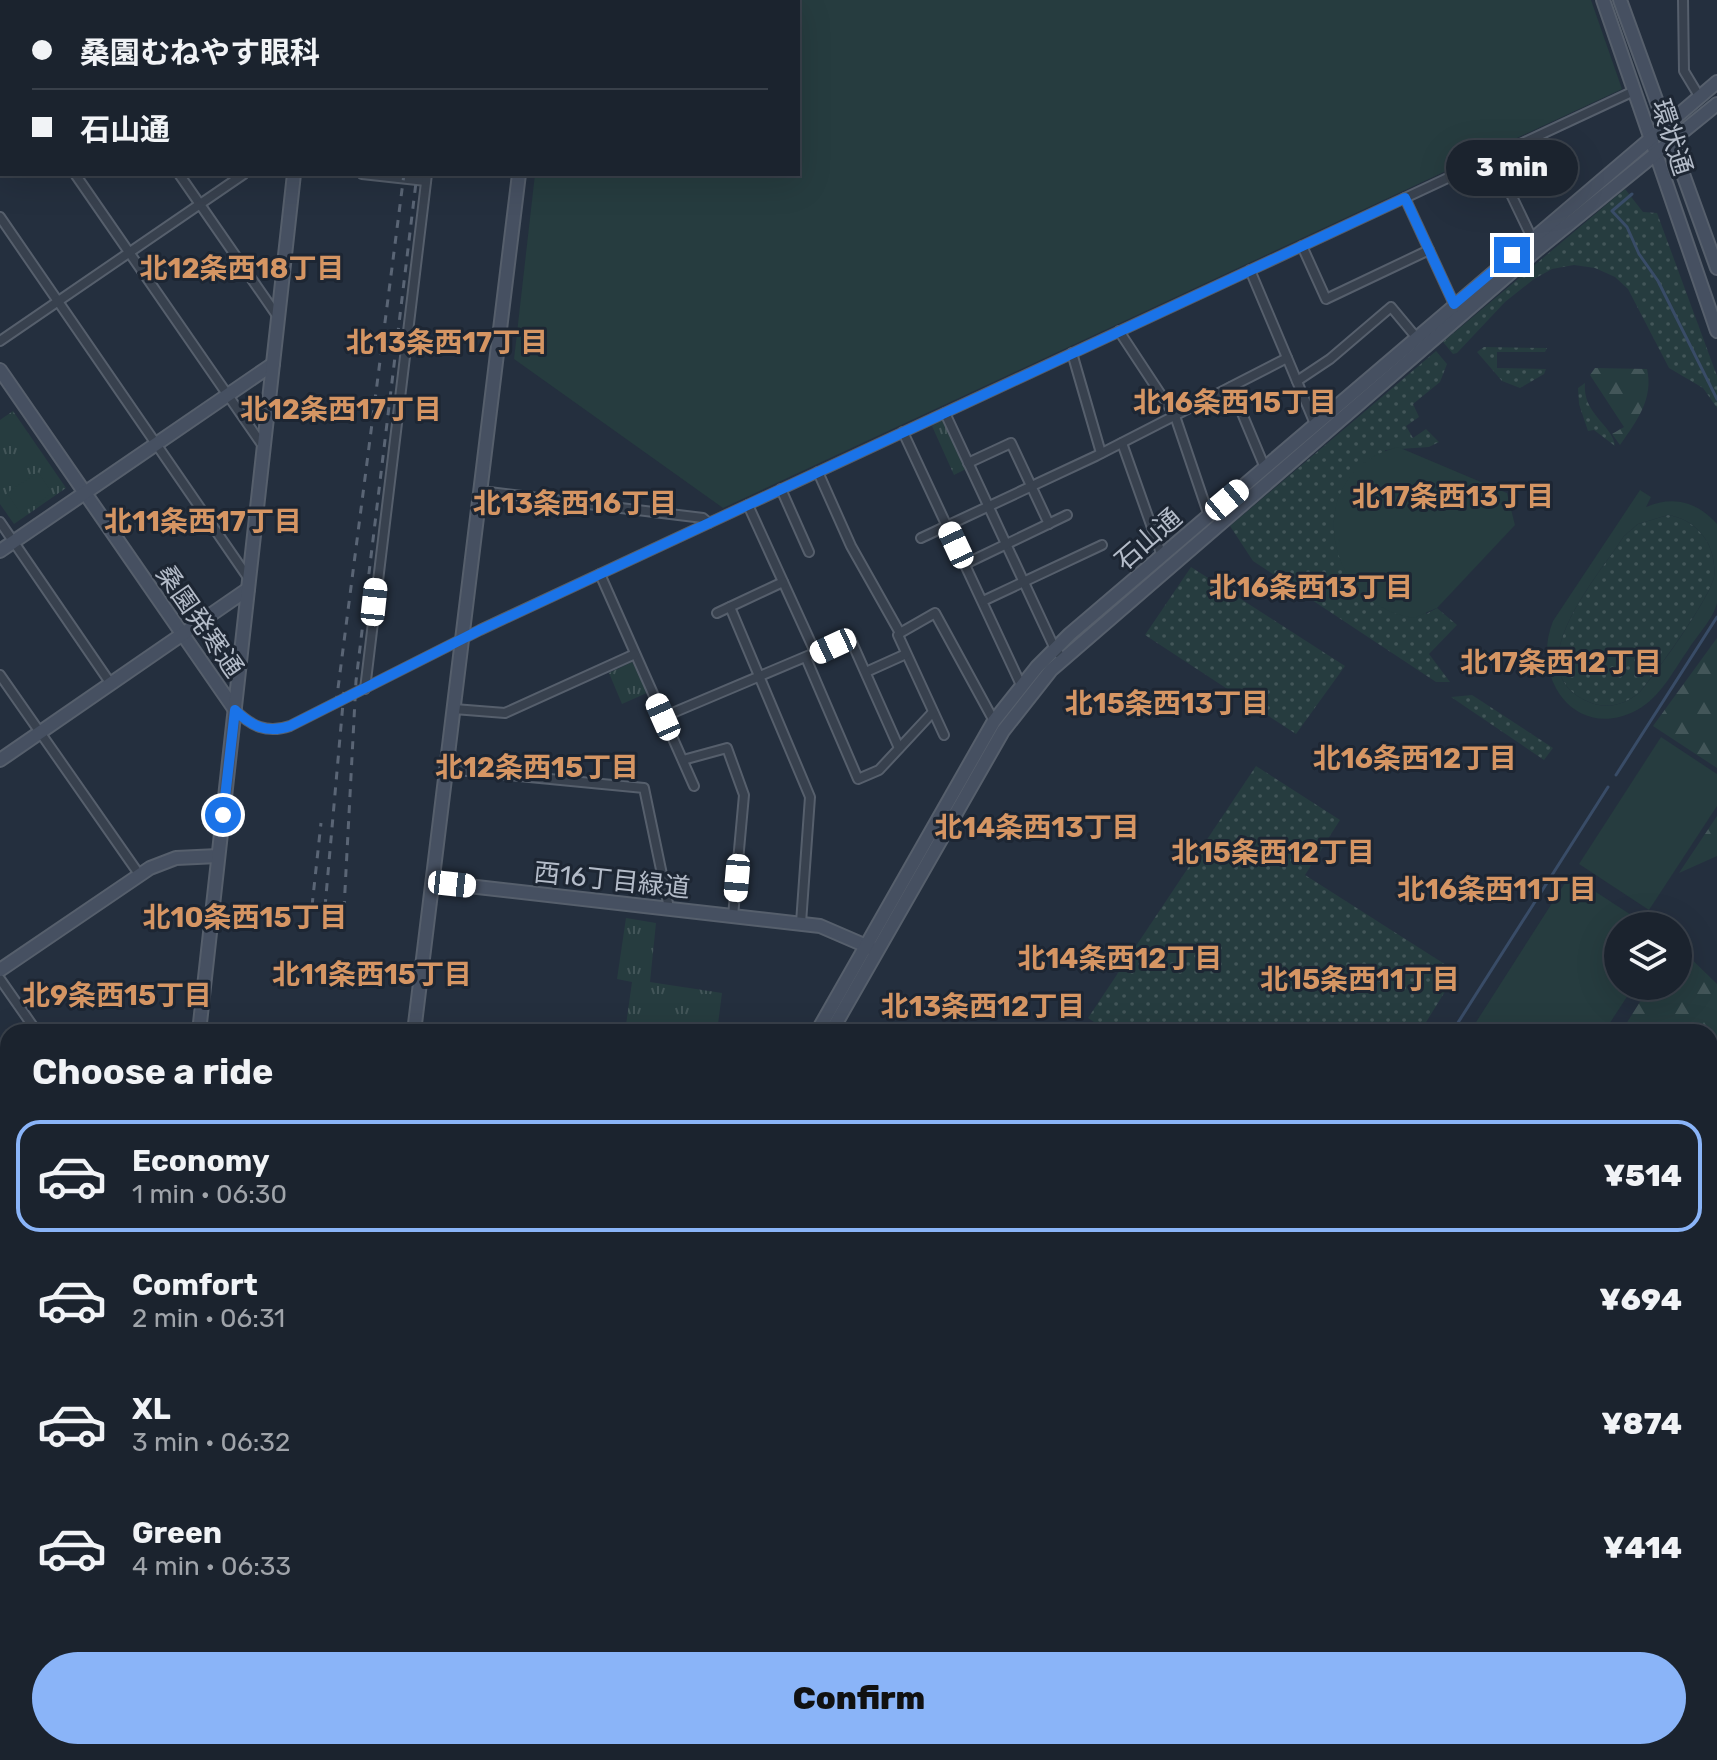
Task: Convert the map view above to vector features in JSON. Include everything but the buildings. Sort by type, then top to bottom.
[{"type":"street","name":"環状通","points":[[1603,0],[1717,331]]},
{"type":"street","name":"環状通","points":[[1620,0],[1717,268]]},
{"type":"street","points":[[1683,0],[1684,71],[1699,96]]},
{"type":"street","name":"石山通","points":[[822,1024],[872,949],[1003,731],[1059,654],[1162,556],[1212,521],[1315,424],[1717,82]]},
{"type":"street","points":[[294,176],[235,710],[255,727],[283,729],[600,574],[1634,91]]},
{"type":"street","name":"石山通","points":[[835,1024],[994,721],[1021,685],[1212,521],[1717,104]]},
{"type":"street","points":[[1493,157],[1532,238]]},
{"type":"street","points":[[76,176],[264,447]]},
{"type":"street","points":[[180,176],[278,317]]},
{"type":"street","points":[[0,341],[241,176]]},
{"type":"street","points":[[365,689],[427,178],[394,176]]},
{"type":"street","points":[[415,1024],[519,176]]},
{"type":"street","points":[[1405,198],[1454,304]]},
{"type":"street","points":[[0,217],[248,584]]},
{"type":"street","points":[[1302,246],[1326,299],[1429,250]]},
{"type":"street","points":[[1250,270],[1315,424]]},
{"type":"street","points":[[1297,381],[1330,359],[1391,307],[1416,337]]},
{"type":"street","points":[[1119,331],[1175,416],[1212,521]]},
{"type":"street","points":[[1072,353],[1101,453]]},
{"type":"street","points":[[921,538],[1122,443],[1287,358]]},
{"type":"street","points":[[0,551],[273,364]]},
{"type":"street","name":"桑園発寒通","points":[[0,370],[235,710],[200,1024]]},
{"type":"street","points":[[1231,387],[1265,468]]},
{"type":"street","points":[[945,413],[1059,654]]},
{"type":"street","points":[[903,432],[1021,685]]},
{"type":"street","points":[[968,463],[1011,443],[1049,524]]},
{"type":"street","points":[[1122,443],[1162,556]]},
{"type":"street","points":[[818,472],[851,546],[900,633],[906,654],[944,735]]},
{"type":"street","points":[[781,489],[809,552]]},
{"type":"street","points":[[481,491],[703,518],[709,523]]},
{"type":"street","points":[[748,505],[816,654]]},
{"type":"street","points":[[965,564],[1067,515]]},
{"type":"street","points":[[0,522],[111,684]]},
{"type":"street","points":[[983,601],[1102,545]]},
{"type":"street","points":[[600,574],[694,786]]},
{"type":"street","points":[[717,613],[783,582]]},
{"type":"street","points":[[0,760],[182,635],[248,584]]},
{"type":"street","points":[[730,607],[812,805],[801,923]]},
{"type":"street","points":[[900,633],[935,613],[994,721]]},
{"type":"street","points":[[663,717],[760,679],[850,638],[899,748]]},
{"type":"street","points":[[454,709],[505,713],[635,654]]},
{"type":"street","points":[[866,672],[906,654]]},
{"type":"street","points":[[806,658],[858,779],[879,770],[933,712]]},
{"type":"street","points":[[0,675],[139,874]]},
{"type":"street","points":[[683,760],[727,748],[743,786],[733,916]]},
{"type":"street","points":[[446,769],[644,788],[669,908]]},
{"type":"street","points":[[0,970],[139,874],[176,858],[218,856]]},
{"type":"street","name":"西16丁目緑道","points":[[433,882],[801,923],[838,931],[872,949]]},
{"type":"street","points":[[0,979],[31,1024]]},
{"type":"green space","points":[[800,0],[1591,0],[1622,89],[723,508],[514,359],[535,176],[800,176]]},
{"type":"green space","points":[[1625,189],[1643,212],[1657,213],[1717,376],[1717,408],[1703,388],[1669,368],[1628,289],[1615,277],[1595,268],[1574,265],[1552,269],[1534,279],[1505,302],[1453,354],[1443,342]]},
{"type":"green space","points":[[1484,347],[1547,348],[1545,352],[1497,352],[1497,368],[1546,369],[1544,374],[1520,388],[1502,381],[1477,352]]},
{"type":"green space","points":[[1436,351],[1447,364],[1440,382],[1413,404],[1419,417],[1406,426],[1413,438],[1426,429],[1439,442],[1429,447],[1385,450],[1426,614],[1437,608],[1457,625],[1429,654],[1450,682],[1436,682],[1253,561],[1230,526]]},
{"type":"green space","points":[[1595,368],[1647,369],[1646,400],[1620,445],[1612,434],[1624,427],[1590,375]]},
{"type":"green space","points":[[1585,383],[1588,403],[1615,446],[1594,430],[1588,431],[1579,404],[1578,388]]},
{"type":"green space","points":[[13,411],[66,488],[14,524],[0,504],[0,420]]},
{"type":"green space","points":[[943,420],[966,469],[954,475],[932,426]]},
{"type":"green space","points":[[1398,447],[1507,493],[1515,525],[1437,608],[1414,618],[1382,608],[1358,589],[1342,564],[1334,536],[1336,508],[1346,482],[1367,461]]},
{"type":"green space","points":[[38,472],[52,493],[21,514],[7,493]]},
{"type":"green space","points":[[1640,490],[1651,497],[1646,507],[1675,501],[1684,503],[1702,510],[1717,524],[1715,609],[1666,683],[1637,710],[1615,718],[1594,718],[1577,711],[1563,699],[1553,682],[1548,663],[1547,642],[1553,621]],"holes":[[[1668,515],[1697,528],[1709,545],[1714,565],[1710,588],[1682,636],[1640,692],[1616,704],[1603,706],[1589,702],[1568,687],[1559,668],[1560,646],[1569,622],[1624,536],[1638,524]]]},
{"type":"green space","points":[[1668,515],[1697,528],[1709,545],[1714,565],[1710,588],[1682,635],[1640,692],[1616,704],[1603,706],[1589,702],[1568,687],[1559,668],[1560,646],[1569,622],[1624,536],[1638,524]]},
{"type":"green space","points":[[1191,567],[1345,666],[1296,734],[1145,635]]},
{"type":"green space","points":[[1717,638],[1717,768],[1653,726]]},
{"type":"green space","points":[[632,662],[649,692],[622,704],[609,673]]},
{"type":"green space","points":[[1472,695],[1553,748],[1544,760],[1451,697]]},
{"type":"green space","points":[[1661,737],[1717,774],[1717,806],[1649,910],[1579,864]]},
{"type":"green space","points":[[1256,766],[1340,820],[1305,875],[1457,972],[1425,1024],[1097,1024],[1088,1018]]},
{"type":"green space","points":[[1717,816],[1717,856],[1679,873]]},
{"type":"green space","points":[[1570,875],[1627,912],[1604,912],[1604,1000],[1625,1000],[1609,1024],[1475,1024]]},
{"type":"green space","points":[[626,918],[656,923],[650,982],[722,993],[718,1024],[626,1024],[632,982],[617,979]]},
{"type":"green space","points":[[1692,960],[1717,984],[1717,1024],[1626,1024],[1641,1000],[1692,1000]]},
{"type":"waterway","points":[[1632,194],[1612,211],[1627,227],[1639,254],[1658,281],[1717,399]]},
{"type":"waterway","points":[[1616,775],[1717,617]]},
{"type":"waterway","points":[[1457,1024],[1608,787]]},
{"type":"railway","points":[[336,704],[404,176]]},
{"type":"railway","points":[[344,909],[356,681],[417,176]]},
{"type":"railway","points":[[325,907],[344,692]]},
{"type":"railway","points":[[312,906],[321,823]]},
{"type":"district","name":"北12条西18丁目","points":[[242,268]]},
{"type":"district","name":"北13条西17丁目","points":[[447,342]]},
{"type":"district","name":"北16条西15丁目","points":[[1235,402]]},
{"type":"district","name":"北12条西17丁目","points":[[341,409]]},
{"type":"district","name":"北17条西13丁目","points":[[1453,496]]},
{"type":"district","name":"北13条西16丁目","points":[[575,503]]},
{"type":"district","name":"北11条西17丁目","points":[[203,521]]},
{"type":"district","name":"北16条西13丁目","points":[[1311,587]]},
{"type":"district","name":"北17条西12丁目","points":[[1561,662]]},
{"type":"district","name":"北15条西13丁目","points":[[1167,703]]},
{"type":"district","name":"北16条西12丁目","points":[[1415,758]]},
{"type":"district","name":"北12条西15丁目","points":[[537,767]]},
{"type":"district","name":"北14条西13丁目","points":[[1037,827]]},
{"type":"district","name":"北15条西12丁目","points":[[1273,852]]},
{"type":"district","name":"北16条西11丁目","points":[[1497,889]]},
{"type":"district","name":"北10条西15丁目","points":[[245,917]]},
{"type":"district","name":"北14条西12丁目","points":[[1120,958]]},
{"type":"district","name":"北11条西15丁目","points":[[372,974]]},
{"type":"district","name":"北15条西11丁目","points":[[1360,979]]},
{"type":"district","name":"北9条西15丁目","points":[[117,995]]},
{"type":"district","name":"北13条西12丁目","points":[[983,1006]]},
{"type":"route","points":[[223,815],[235,710],[255,727],[275,730],[290,726],[480,630],[1405,198],[1454,304],[1512,255]]}]
